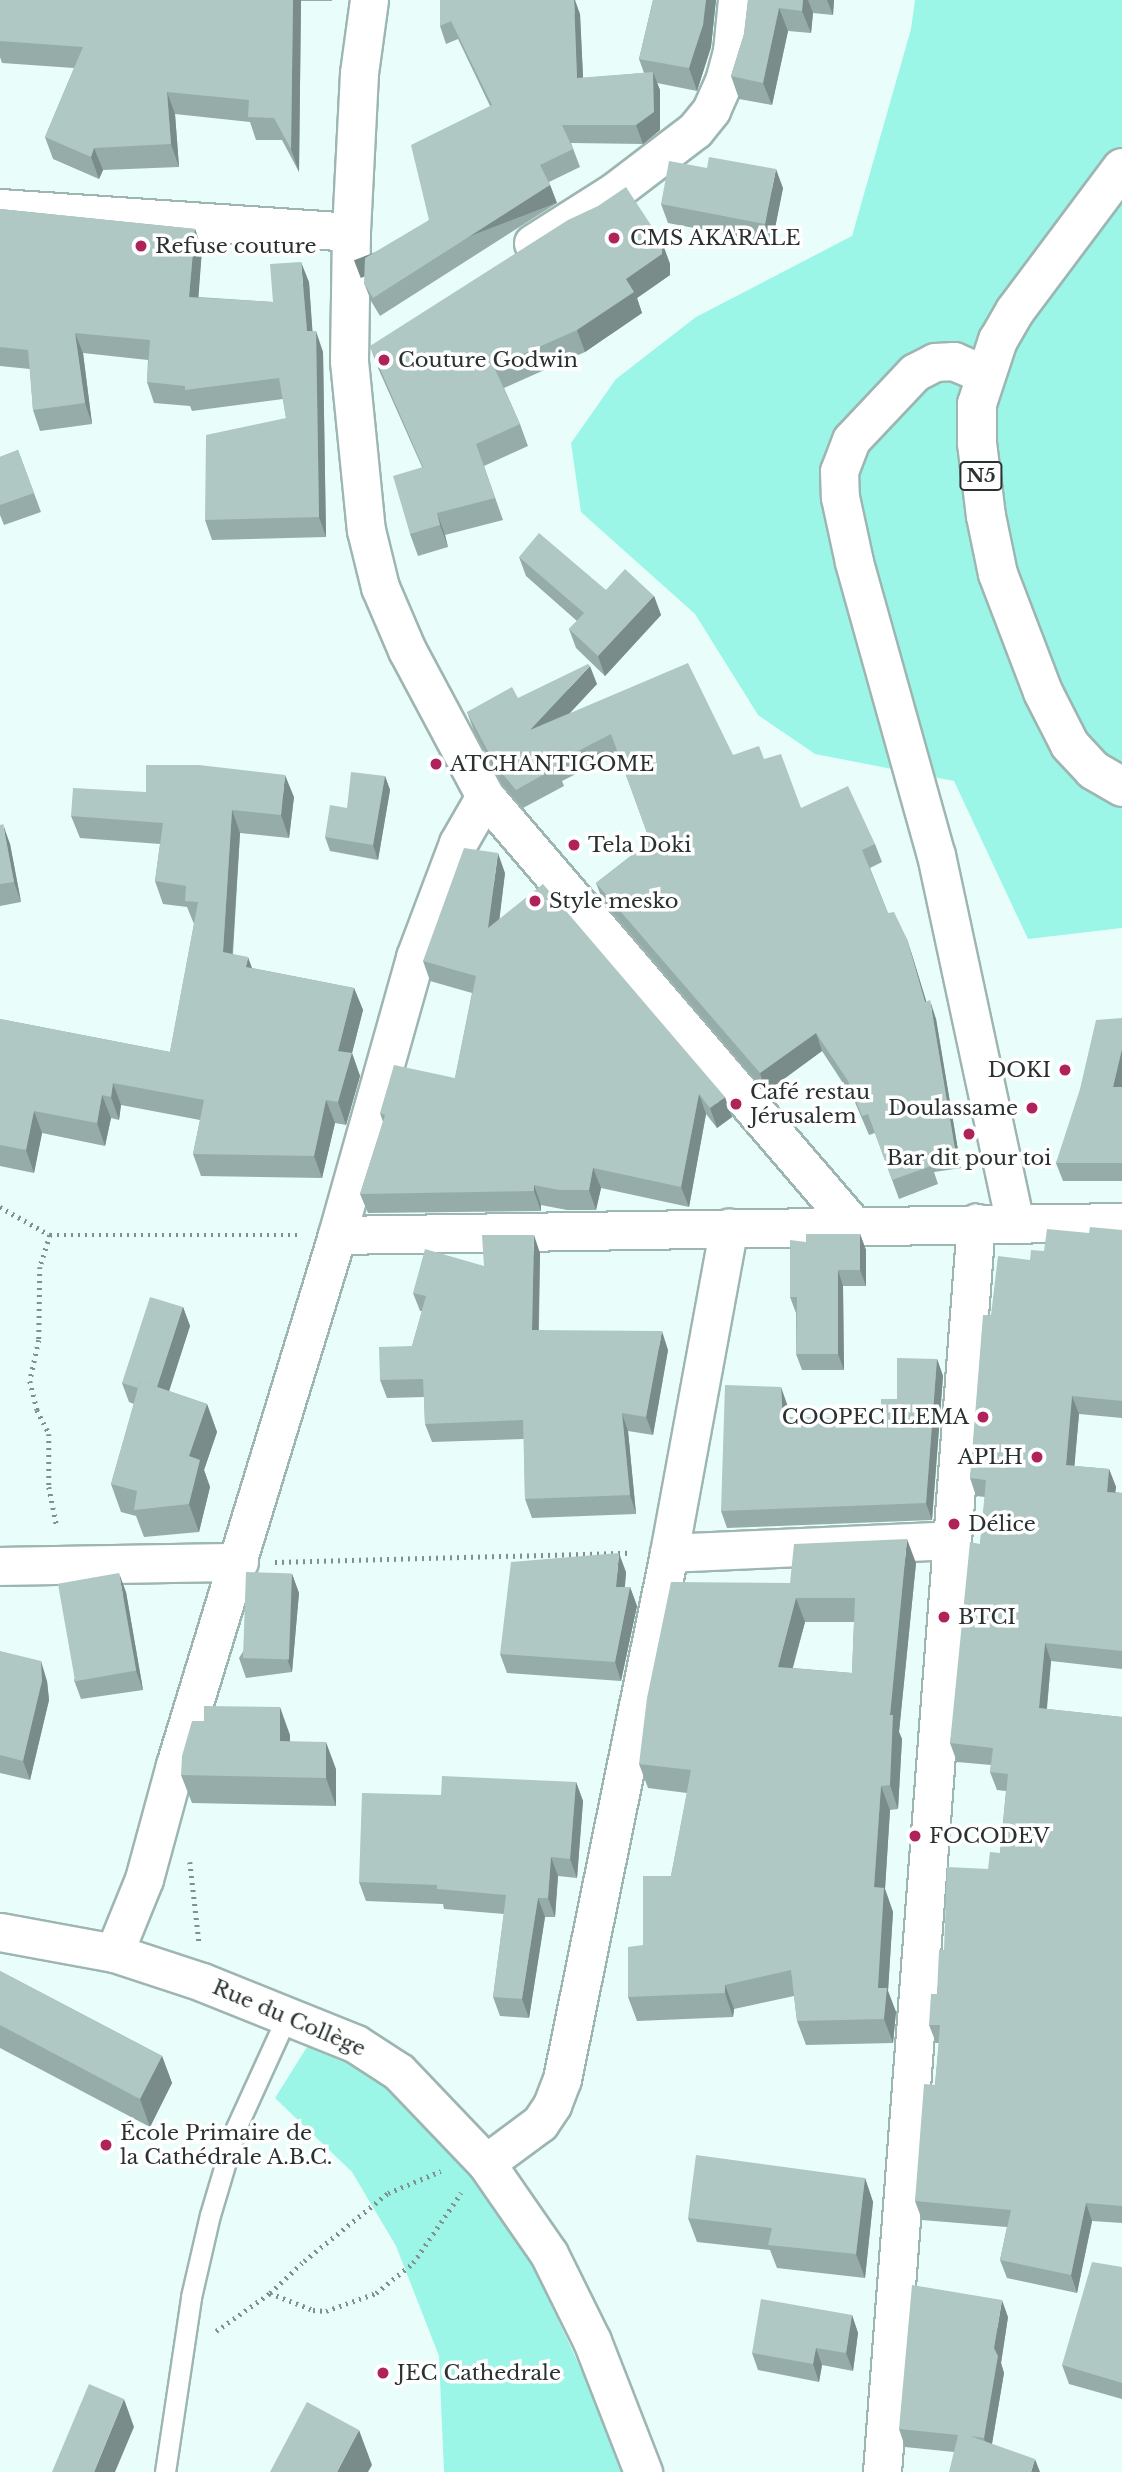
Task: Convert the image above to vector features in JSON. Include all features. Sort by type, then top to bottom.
[{"type":"main road","name":"N5","points":[[1122,168],[1015,311],[998,340],[984,374],[977,404],[977,443],[986,516],[1007,603],[1043,692],[1070,745],[1093,769],[1122,787]]},
{"type":"street","points":[[369,0],[359,73],[351,232],[349,361],[366,530],[380,587],[407,650],[485,796],[853,1225]]},
{"type":"street","points":[[499,265],[615,191],[695,130],[711,110],[724,81],[732,51],[737,0]]},
{"type":"street","points":[[0,208],[351,232]]},
{"type":"street","points":[[349,361],[384,339]]},
{"type":"street","points":[[984,374],[954,361],[935,362],[915,372],[851,440],[839,471],[840,497],[854,562],[936,855],[1015,1224]]},
{"type":"street","points":[[114,1953],[144,1879],[175,1765],[337,1235],[415,957],[458,843],[485,796]]},
{"type":"street","points":[[337,1235],[1122,1222]]},
{"type":"street","points":[[882,2472],[976,1223]]},
{"type":"street","points":[[486,2163],[540,2123],[552,2105],[562,2079],[670,1553],[729,1227]]},
{"type":"street","points":[[670,1553],[951,1540]]},
{"type":"street","points":[[0,1566],[239,1562]]},
{"type":"street","name":"Rue du Collège","points":[[0,1932],[114,1953],[202,1982],[356,2044],[379,2057],[445,2117],[486,2163],[542,2244],[572,2297],[643,2472]]},
{"type":"lane","points":[[165,2472],[180,2357],[210,2215],[236,2128],[287,2016]]},
{"type":"path","points":[[0,1207],[50,1235],[337,1235]]},
{"type":"path","points":[[50,1235],[40,1267],[40,1340],[30,1381],[37,1410],[49,1434],[49,1487],[55,1524],[80,1565]]},
{"type":"path","points":[[239,1562],[670,1553]]},
{"type":"path","points":[[189,1855],[202,1982]]},
{"type":"path","points":[[270,2293],[313,2310],[326,2311],[376,2293],[413,2263],[465,2187],[486,2163]]},
{"type":"path","points":[[180,2357],[270,2293],[304,2261],[388,2193],[430,2174],[486,2163]]},
{"type":"green space","points":[[915,0],[1122,0],[1122,928],[1028,939],[954,781],[815,754],[758,715],[695,614],[581,512],[571,443],[616,379],[696,317],[852,236],[911,29]]},
{"type":"green space","points":[[307,2047],[381,2077],[484,2186],[522,2242],[586,2380],[622,2472],[444,2472],[439,2356],[396,2246],[352,2172],[275,2098]]},
{"type":"building","points":[[0,0],[293,0],[291,149],[274,118],[248,117],[249,100],[167,92],[171,144],[94,148],[91,157],[45,137],[83,47],[0,41]]},
{"type":"building","points":[[440,0],[574,0],[577,78],[653,72],[654,112],[636,125],[562,125],[573,149],[540,165],[550,185],[373,298],[364,283],[365,258],[429,220],[411,145],[492,105],[451,21],[440,26]]},
{"type":"building","points":[[653,0],[706,0],[703,25],[689,68],[639,59]]},
{"type":"building","points":[[748,0],[803,0],[802,11],[779,8],[763,83],[731,76],[744,34]]},
{"type":"building","points":[[709,157],[776,169],[765,224],[661,204],[669,161],[707,168]]},
{"type":"building","points":[[626,187],[662,242],[662,254],[626,279],[634,292],[577,330],[494,367],[520,424],[476,444],[495,498],[437,513],[440,525],[410,534],[393,476],[423,467],[370,346],[568,220],[598,206]]},
{"type":"building","points":[[0,209],[195,229],[189,297],[273,302],[270,264],[301,262],[307,331],[316,331],[319,517],[205,520],[206,435],[286,418],[279,378],[185,390],[185,386],[147,382],[150,340],[75,333],[85,403],[33,410],[28,350],[0,347]]},
{"type":"building","points":[[18,450],[34,493],[0,505],[0,457]]},
{"type":"building","points":[[539,533],[606,590],[625,569],[654,596],[598,656],[569,629],[584,613],[519,557]]},
{"type":"building","points":[[688,663],[733,755],[759,746],[764,759],[781,754],[801,808],[848,786],[875,844],[862,850],[888,913],[894,912],[907,939],[925,1002],[930,1000],[955,1149],[927,1154],[931,1166],[892,1180],[868,1114],[862,1116],[848,1081],[816,1033],[760,1073],[596,883],[650,841],[611,734],[555,763],[557,767],[516,790],[496,766],[467,712],[512,687],[518,698],[588,664],[590,666],[530,730]]},
{"type":"building","points":[[146,765],[199,765],[285,775],[281,815],[232,810],[223,952],[248,957],[246,967],[354,988],[338,1051],[352,1053],[338,1102],[326,1100],[314,1156],[193,1154],[204,1100],[113,1083],[111,1097],[102,1095],[97,1123],[34,1111],[26,1150],[0,1145],[0,1019],[170,1052],[198,902],[185,901],[186,886],[155,881],[163,823],[71,816],[73,788],[146,792]]},
{"type":"building","points":[[351,772],[385,776],[373,845],[325,837],[330,805],[347,808]]},
{"type":"building","points":[[3,824],[14,882],[0,884],[0,825]]},
{"type":"building","points":[[464,848],[498,853],[488,928],[543,884],[725,1097],[710,1108],[699,1094],[681,1187],[593,1168],[589,1190],[559,1190],[534,1185],[534,1191],[360,1194],[385,1115],[380,1113],[394,1065],[455,1078],[476,976],[423,961]]},
{"type":"building","points":[[1122,1018],[1122,1049],[1113,1087],[1122,1087],[1122,1163],[1056,1163],[1080,1089],[1096,1020]]},
{"type":"building","points":[[1090,1227],[1122,1230],[1122,1401],[1072,1396],[1066,1465],[1109,1469],[1107,1492],[1122,1493],[1122,1651],[1045,1643],[1039,1708],[1122,1717],[1122,2206],[1086,2203],[1071,2275],[1000,2260],[1011,2210],[915,2201],[924,2084],[935,2085],[940,2025],[929,2025],[931,1994],[937,1994],[939,1950],[944,1950],[947,1867],[988,1869],[990,1852],[1000,1853],[1008,1774],[990,1772],[993,1748],[950,1743],[970,1542],[980,1544],[986,1480],[970,1478],[983,1315],[991,1315],[998,1256],[1030,1260],[1031,1250],[1044,1251],[1047,1229],[1089,1233]]},
{"type":"building","points":[[806,1234],[860,1234],[860,1270],[838,1270],[838,1354],[796,1354],[797,1297],[790,1297],[790,1240],[806,1242]]},
{"type":"building","points":[[482,1235],[534,1235],[532,1330],[662,1331],[646,1417],[622,1413],[630,1495],[525,1499],[523,1420],[425,1424],[423,1379],[380,1380],[379,1347],[412,1346],[426,1296],[413,1293],[425,1249],[484,1266]]},
{"type":"building","points":[[150,1297],[183,1307],[157,1387],[140,1381],[138,1388],[122,1383]]},
{"type":"building","points":[[897,1358],[937,1359],[926,1503],[721,1511],[725,1385],[781,1387],[782,1417],[881,1419],[881,1399],[897,1399]]},
{"type":"building","points":[[140,1381],[207,1404],[189,1456],[200,1460],[189,1504],[134,1510],[137,1491],[111,1484]]},
{"type":"building","points":[[907,1539],[890,1715],[893,1715],[890,1785],[881,1786],[874,1887],[884,1888],[878,1988],[887,1988],[884,2019],[797,2021],[791,1970],[725,1985],[725,1993],[628,1997],[628,1947],[643,1945],[643,1876],[671,1876],[691,1770],[639,1764],[647,1698],[671,1582],[790,1583],[794,1544]],"holes":[[[796,1598],[855,1598],[852,1673],[778,1667]]]},
{"type":"building","points":[[619,1553],[616,1587],[630,1587],[615,1662],[500,1654],[511,1562]]},
{"type":"building","points":[[246,1572],[292,1574],[289,1660],[243,1658]]},
{"type":"building","points":[[119,1573],[136,1670],[75,1681],[58,1584]]},
{"type":"building","points":[[0,1651],[41,1661],[42,1681],[23,1761],[0,1755]]},
{"type":"building","points":[[204,1706],[280,1707],[280,1741],[326,1742],[326,1778],[181,1775],[182,1756],[192,1721],[204,1721]]},
{"type":"building","points":[[442,1776],[576,1782],[570,1859],[551,1857],[548,1898],[538,1898],[522,1999],[493,1997],[506,1895],[437,1889],[437,1885],[359,1882],[362,1793],[441,1795]]},
{"type":"building","points":[[0,1971],[162,2056],[140,2099],[0,2025]]},
{"type":"building","points":[[696,2155],[865,2178],[856,2254],[768,2245],[772,2228],[688,2218]]},
{"type":"building","points":[[1092,2262],[1122,2267],[1122,2383],[1062,2365]]},
{"type":"building","points":[[912,2285],[1002,2300],[994,2348],[998,2356],[984,2438],[970,2436],[1035,2459],[1031,2472],[949,2472],[958,2435],[899,2429]]},
{"type":"building","points":[[761,2299],[852,2315],[846,2353],[816,2348],[813,2364],[752,2353]]},
{"type":"building","points":[[89,2384],[124,2399],[94,2472],[52,2472]]},
{"type":"building","points":[[307,2402],[359,2430],[337,2472],[270,2472]]},
{"type":"place","name":"CMS AKARALE","points":[[614,238]]},
{"type":"place","name":"Refuse couture","points":[[141,246]]},
{"type":"place","name":"Couture Godwin","points":[[384,360]]},
{"type":"place","name":"ATCHANTIGOME","points":[[436,764]]},
{"type":"place","name":"Tela Doki","points":[[574,845]]},
{"type":"place","name":"Style mesko","points":[[535,901]]},
{"type":"place","name":"DOKI","points":[[1065,1070]]},
{"type":"place","name":"Café restau Jérusalem","points":[[736,1104]]},
{"type":"place","name":"Doulassame","points":[[1032,1108]]},
{"type":"place","name":"Bar dit pour toi","points":[[969,1134]]},
{"type":"place","name":"COOPEC ILEMA","points":[[983,1417]]},
{"type":"place","name":"APLH","points":[[1037,1457]]},
{"type":"place","name":"Délice","points":[[954,1524]]},
{"type":"place","name":"BTCI","points":[[944,1617]]},
{"type":"place","name":"FOCODEV","points":[[915,1836]]},
{"type":"place","name":"École Primaire de la Cathédrale A.B.C.","points":[[106,2145]]},
{"type":"place","name":"JEC Cathedrale","points":[[383,2373]]}]
